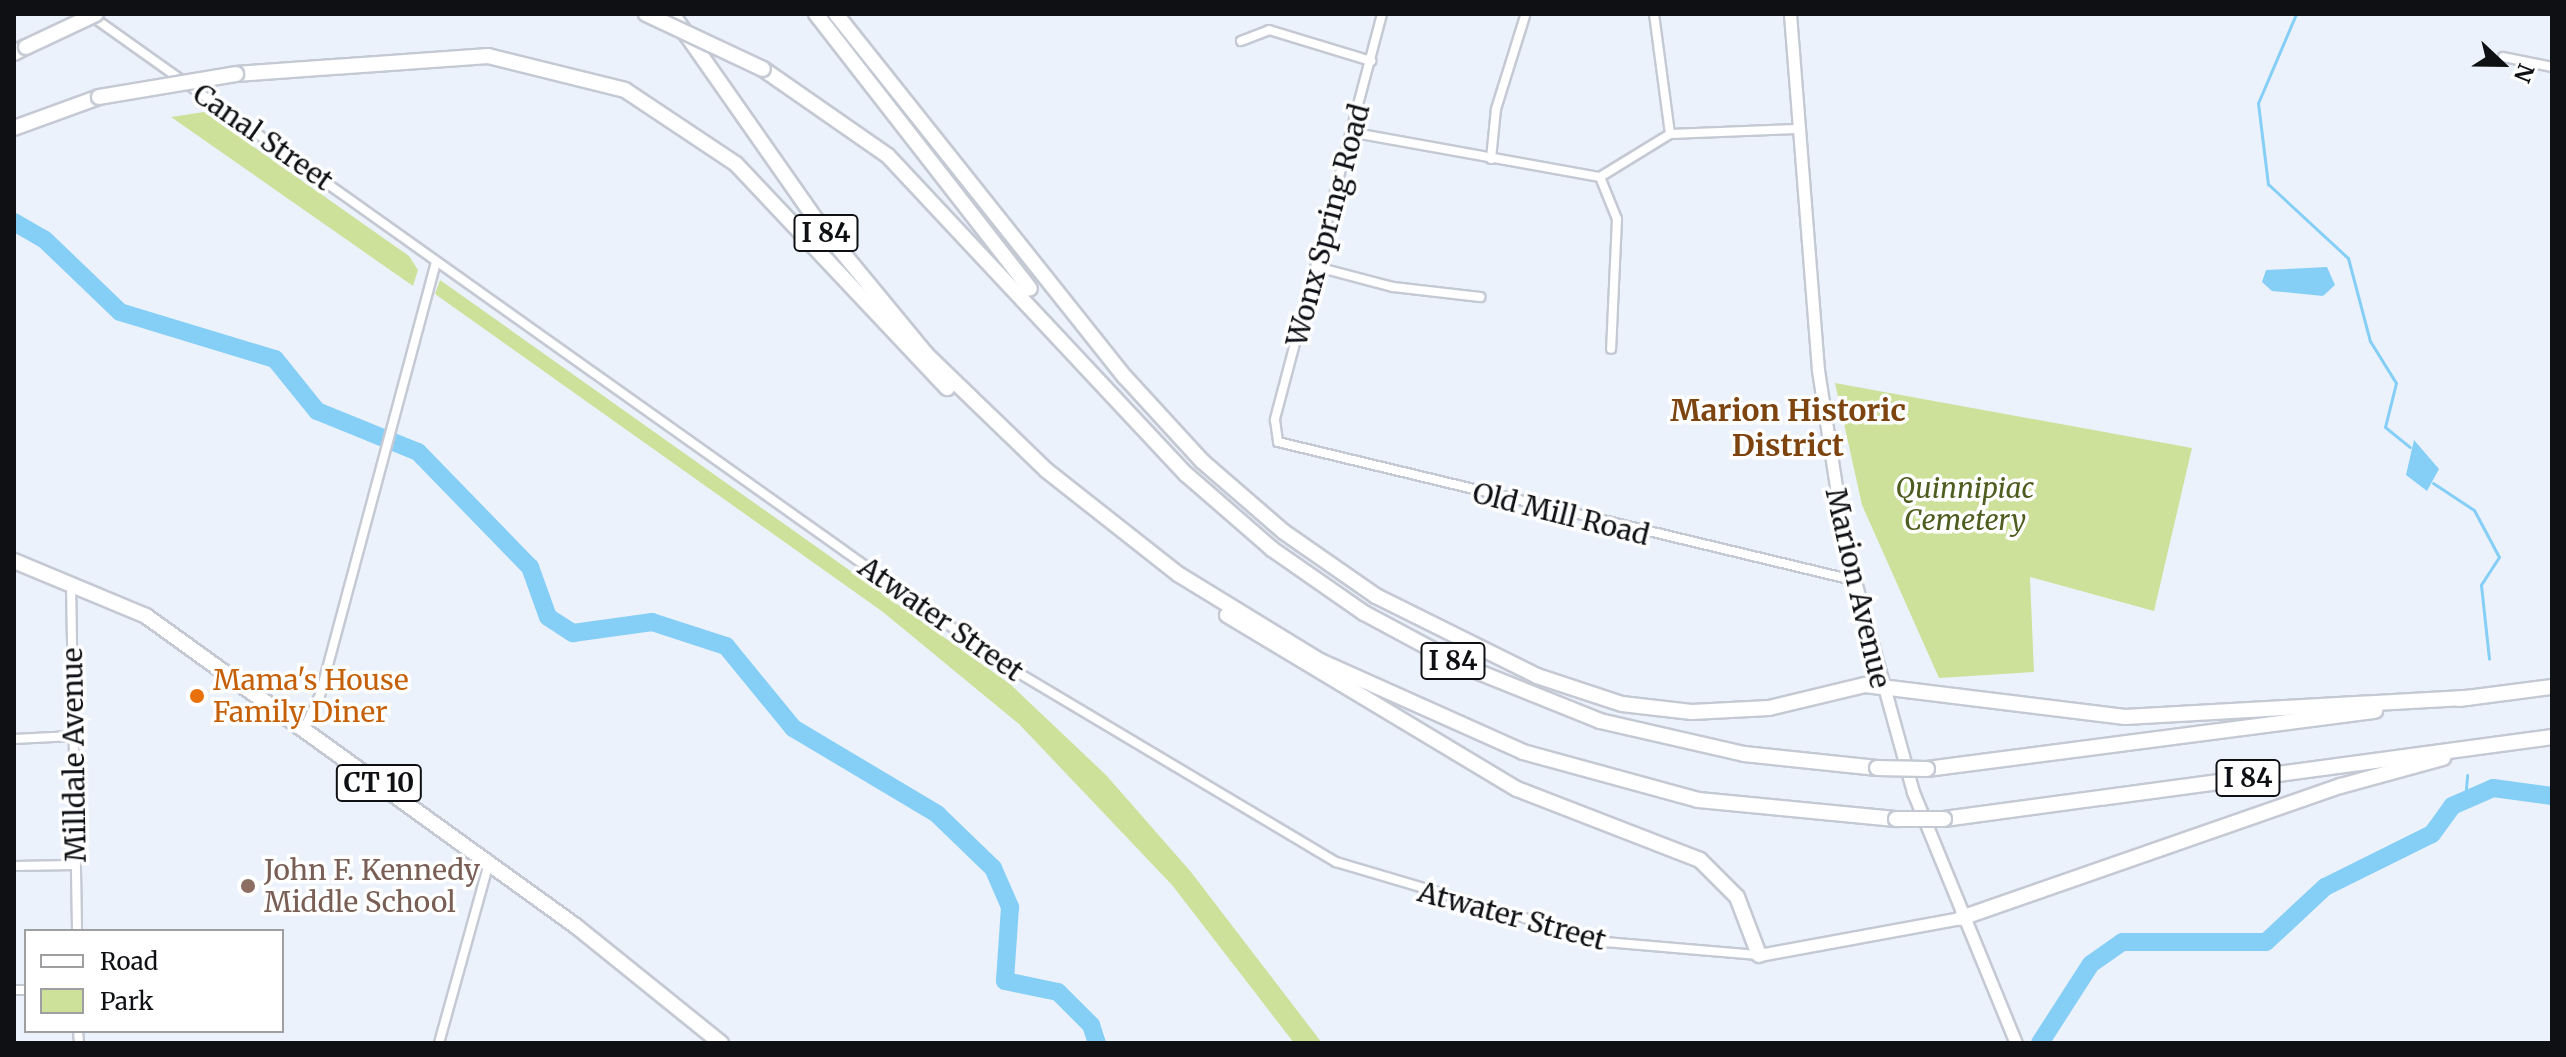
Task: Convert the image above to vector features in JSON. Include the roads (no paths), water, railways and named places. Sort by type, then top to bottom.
[{"type":"highway","points":[[20,50],[96,14]]},
{"type":"highway","points":[[646,14],[763,69],[911,177],[1109,390]]},
{"type":"highway","name":"I 84","points":[[672,14],[854,269],[1004,433],[1178,574],[1357,681],[1523,752],[1698,800],[1896,819],[1944,819],[2552,737]]},
{"type":"highway","name":"I 84","points":[[816,14],[1109,390],[1242,525],[1332,593],[1428,649],[1530,696],[1636,731],[1744,754],[1877,768],[1927,769],[2552,687]]},
{"type":"highway","points":[[836,14],[1157,414],[1256,510],[1376,596],[1537,676],[1646,708],[1744,711],[1879,686],[2125,717],[2468,698]]},
{"type":"highway","points":[[14,128],[99,97],[236,74],[475,56],[543,64],[625,90],[736,164],[923,366],[1004,433]]},
{"type":"highway","name":"CT 10","points":[[14,561],[71,580],[146,616],[489,863],[721,1043]]},
{"type":"highway","points":[[1178,574],[1278,651],[1517,789],[1700,860],[1737,897],[1759,955]]},
{"type":"highway","points":[[1961,918],[2355,781],[2527,739]]},
{"type":"main road","name":"Marion Avenue","points":[[1790,14],[1796,129],[1824,424],[1853,580],[1879,686],[1961,918],[2016,1043]]},
{"type":"main road","name":"Atwater Street","points":[[1759,955],[1961,918]]},
{"type":"street","name":"Canal Street","points":[[90,14],[436,262]]},
{"type":"street","name":"Wonx Spring Road","points":[[1274,436],[1355,133],[1382,14]]},
{"type":"street","points":[[1654,14],[1670,134]]},
{"type":"street","points":[[1491,159],[1496,109],[1525,16]]},
{"type":"street","points":[[1241,41],[1269,30],[1371,61]]},
{"type":"street","points":[[2503,57],[2552,67]]},
{"type":"street","points":[[1355,133],[1600,177],[1670,134],[1796,129]]},
{"type":"street","points":[[1600,177],[1617,219],[1611,349]]},
{"type":"street","points":[[304,729],[320,695],[387,433],[436,262]]},
{"type":"street","name":"Atwater Street","points":[[436,262],[1040,689],[1336,862],[1606,942],[1759,955]]},
{"type":"street","points":[[1317,267],[1393,287],[1480,297]]},
{"type":"street","name":"Old Mill Road","points":[[1274,436],[1284,445],[1853,580]]},
{"type":"street","name":"Milldale Avenue","points":[[71,580],[77,929]]},
{"type":"street","points":[[14,739],[73,736]]},
{"type":"street","points":[[439,1043],[489,863]]},
{"type":"street","points":[[14,866],[75,865]]},
{"type":"water","points":[[2327,267],[2335,285],[2323,296],[2272,291],[2262,282],[2266,270]]},
{"type":"water","points":[[2414,440],[2439,469],[2427,491],[2406,475]]},
{"type":"waterway","points":[[2296,14],[2258,103],[2268,184],[2348,258],[2370,341],[2396,383],[2385,427],[2410,447]]},
{"type":"waterway","points":[[14,222],[44,239],[120,312],[275,359],[317,411],[418,452],[530,567],[548,617],[573,633],[652,622],[726,646],[793,728],[937,814],[993,868],[1010,907],[1005,981],[1058,992],[1091,1025],[1097,1043]]},
{"type":"waterway","points":[[2433,483],[2474,510],[2499,557],[2481,585],[2489,659]]},
{"type":"waterway","points":[[2465,800],[2467,775]]},
{"type":"waterway","points":[[2040,1043],[2091,964],[2122,942],[2266,942],[2325,887],[2432,834],[2452,806],[2493,788],[2552,796]]},
{"type":"place","name":"Mama's House Family Diner","points":[[197,696]]},
{"type":"place","name":"John F. Kennedy Middle School","points":[[248,886]]},
{"type":"district","name":"Marion Historic District","points":[[1788,427]]},
{"type":"park label","name":"Quinnipiac Cemetery","points":[[1965,504]]}]
